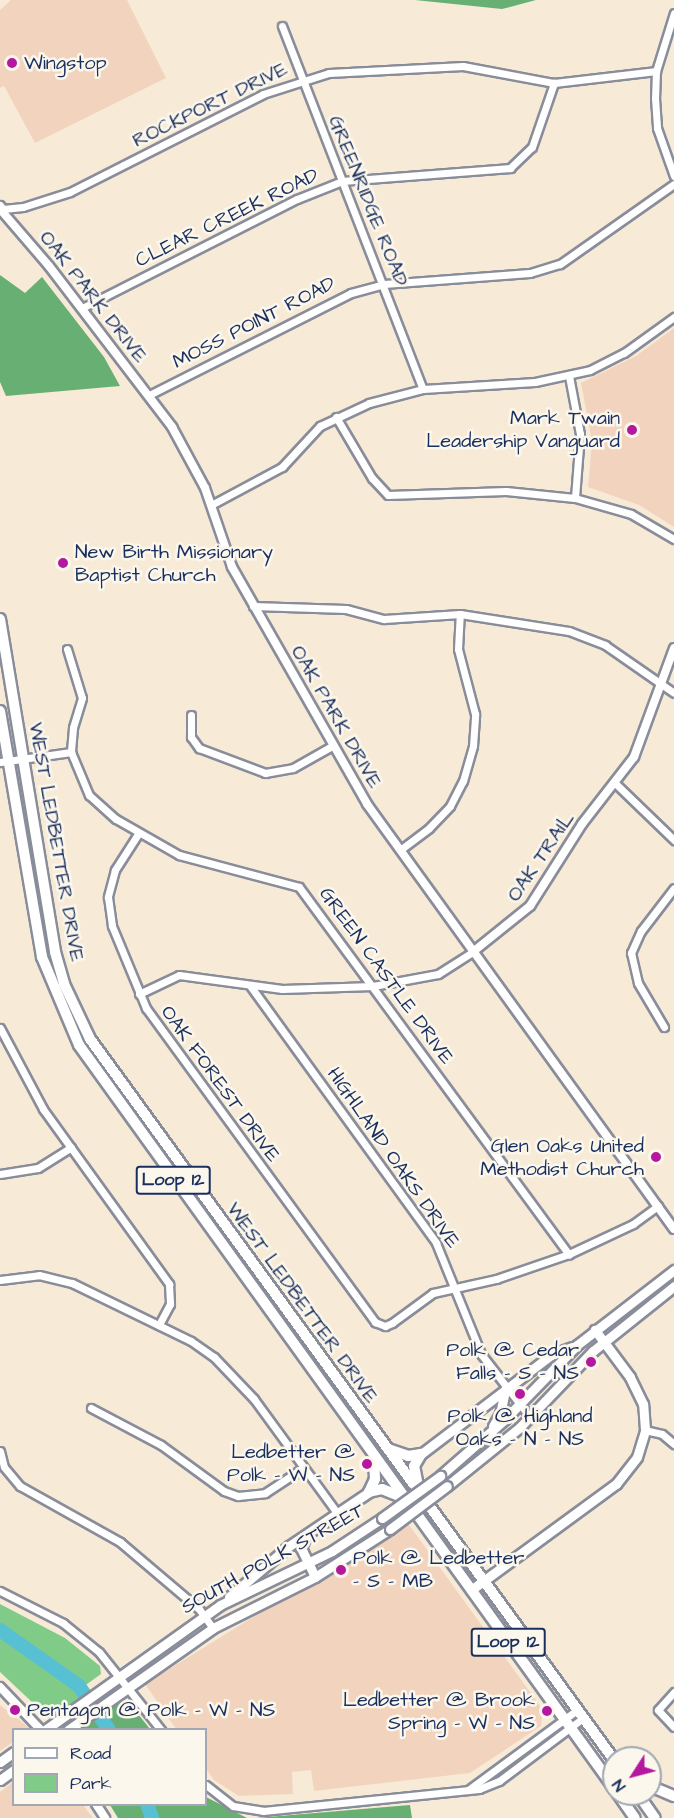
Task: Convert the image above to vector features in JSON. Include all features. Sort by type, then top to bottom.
[{"type":"main road","name":"WEST LEDBETTER DRIVE","points":[[0,619],[48,917],[64,984],[90,1039],[122,1087],[604,1746]]},
{"type":"main road","name":"WEST LEDBETTER DRIVE","points":[[0,711],[4,761],[42,957],[65,1017],[112,1095],[602,1773]]},
{"type":"main road","points":[[112,1095],[122,1087]]},
{"type":"main road","name":"SOUTH POLK STREET","points":[[46,1728],[220,1605],[308,1563],[382,1518],[440,1476],[518,1405],[577,1345],[674,1270]]},
{"type":"main road","name":"SOUTH POLK STREET","points":[[71,1728],[127,1686],[213,1628],[315,1577],[390,1529],[447,1486],[530,1417],[604,1341],[674,1286]]},
{"type":"main road","points":[[471,1590],[616,1484],[637,1457],[645,1430],[638,1390],[595,1330]]},
{"type":"main road","points":[[423,1499],[413,1472],[422,1454],[551,1355],[577,1345]]},
{"type":"main road","points":[[318,1379],[330,1371]]},
{"type":"main road","points":[[488,1433],[500,1414],[505,1390]]},
{"type":"main road","points":[[385,1447],[408,1456],[422,1454]]},
{"type":"main road","points":[[369,1492],[375,1479],[373,1456]]},
{"type":"main road","points":[[220,1605],[289,1546],[305,1538],[369,1492],[382,1489],[403,1497]]},
{"type":"main road","points":[[305,1538],[301,1548],[315,1577]]},
{"type":"street","points":[[674,13],[656,71],[657,128],[674,176]]},
{"type":"street","name":"GREENRIDGE ROAD","points":[[282,26],[423,388]]},
{"type":"street","name":"ROCKPORT DRIVE","points":[[1,208],[70,192],[231,109],[302,78],[347,71],[463,66],[554,84],[656,71]]},
{"type":"street","name":"CLEAR CREEK ROAD","points":[[82,308],[297,199],[342,181],[510,168],[532,147],[554,84]]},
{"type":"street","name":"MOSS POINT ROAD","points":[[149,395],[326,303],[384,284],[515,275],[552,267],[570,259],[674,184]]},
{"type":"street","name":"OAK PARK DRIVE","points":[[1,208],[149,395],[185,447],[211,505],[225,551],[253,606],[332,746],[400,850],[674,1229]]},
{"type":"street","points":[[211,505],[282,467],[313,432],[336,417],[369,402],[423,388],[569,376],[607,364],[674,317]]},
{"type":"street","points":[[569,376],[580,434],[576,498]]},
{"type":"street","points":[[336,417],[372,478],[388,495],[506,491],[576,498],[631,514],[674,539]]},
{"type":"street","points":[[253,606],[346,609],[384,619],[460,614],[522,622],[588,637],[626,657],[674,693]]},
{"type":"street","points":[[400,850],[429,828],[450,806],[463,781],[473,746],[475,714],[458,649],[460,614]]},
{"type":"street","name":"OAK TRAIL","points":[[139,994],[179,975],[251,987],[331,990],[373,986],[438,974],[474,951],[530,906],[582,824],[616,784],[645,737],[660,683],[674,648]]},
{"type":"street","name":"GREEN CASTLE DRIVE","points":[[67,649],[82,698],[73,728],[71,752],[89,795],[138,834],[196,861],[299,887],[568,1254]]},
{"type":"street","points":[[191,715],[190,737],[200,748],[264,773],[293,768],[332,746]]},
{"type":"street","points":[[4,761],[71,752]]},
{"type":"street","points":[[616,784],[674,840]]},
{"type":"street","name":"OAK FOREST DRIVE","points":[[138,834],[115,870],[108,897],[112,926],[139,994],[159,1029],[353,1296],[375,1322],[385,1326],[426,1296],[456,1287]]},
{"type":"street","points":[[664,1027],[638,982],[631,953],[641,931],[674,888]]},
{"type":"street","name":"HIGHLAND OAKS DRIVE","points":[[251,987],[425,1227],[456,1287],[473,1338],[505,1390],[530,1417]]},
{"type":"street","points":[[0,1029],[28,1085],[169,1284],[170,1304],[159,1325]]},
{"type":"street","points":[[0,1174],[38,1168],[71,1147]]},
{"type":"street","points":[[456,1287],[496,1279],[568,1254],[633,1224],[658,1206]]},
{"type":"street","points":[[0,1280],[22,1275],[54,1277],[191,1341],[237,1378],[338,1514]]},
{"type":"street","points":[[91,1408],[161,1444],[224,1491],[238,1496],[265,1493],[303,1468]]},
{"type":"street","points":[[645,1430],[662,1434],[674,1444]]},
{"type":"street","points":[[0,1451],[4,1467],[20,1486],[120,1542],[204,1616],[213,1628]]},
{"type":"street","points":[[0,1591],[63,1623],[99,1652],[159,1728]]},
{"type":"street","points":[[0,1687],[41,1728]]},
{"type":"street","points":[[674,1692],[658,1710],[674,1727]]},
{"type":"street","points":[[468,1790],[580,1714]]},
{"type":"street","points":[[207,1786],[234,1806],[263,1811],[490,1787],[567,1723]]},
{"type":"shaded area","points":[[11,0],[127,0],[166,78],[35,143],[4,86],[0,88],[0,10]]},
{"type":"shaded area","name":"Mark Twain Leadership Vanguard","points":[[674,328],[674,527],[639,505],[588,487],[592,442],[581,383],[636,356]]},
{"type":"shaded area","points":[[407,1522],[543,1710],[541,1726],[470,1773],[314,1791],[311,1770],[292,1772],[293,1794],[239,1796],[214,1780],[207,1770],[207,1728],[175,1728],[145,1684]]},
{"type":"shaded area","points":[[0,1705],[30,1728],[12,1728],[12,1743],[0,1751]]},
{"type":"shaded area","points":[[12,1783],[12,1806],[84,1806],[93,1818],[0,1818],[0,1792]]},
{"type":"green space","points":[[415,0],[536,0],[502,9]]},
{"type":"green space","points":[[0,275],[25,293],[42,277],[104,357],[120,386],[6,396],[0,382]]},
{"type":"green space","points":[[0,1604],[65,1638],[100,1666],[101,1674],[76,1692],[82,1696],[50,1719],[0,1672]]},
{"type":"green space","points":[[119,1701],[130,1704],[149,1728],[80,1728]]},
{"type":"green space","points":[[207,1798],[247,1818],[118,1818],[111,1806],[207,1806]]},
{"type":"green space","points":[[410,1805],[412,1818],[256,1818]]},
{"type":"waterway","points":[[0,1630],[79,1686],[108,1728]]},
{"type":"waterway","points":[[148,1806],[152,1818]]},
{"type":"place","name":"Wingstop","points":[[12,63]]},
{"type":"place","name":"Mark Twain Leadership Vanguard","points":[[632,430]]},
{"type":"place","name":"New Birth Missionary Baptist Church","points":[[63,563]]},
{"type":"place","name":"Glen Oaks United Methodist Church","points":[[656,1157]]},
{"type":"place","name":"Polk @ Cedar Falls - S - NS","points":[[591,1362]]},
{"type":"place","name":"Polk @ Highland Oaks - N - NS","points":[[520,1394]]},
{"type":"place","name":"Ledbetter @ Polk - W - NS","points":[[367,1464]]},
{"type":"place","name":"Polk @ Ledbetter - S - MB","points":[[341,1570]]},
{"type":"place","name":"Pentagon @ Polk - W - NS","points":[[15,1710]]},
{"type":"place","name":"Ledbetter @ Brook Spring - W - NS","points":[[547,1711]]}]
